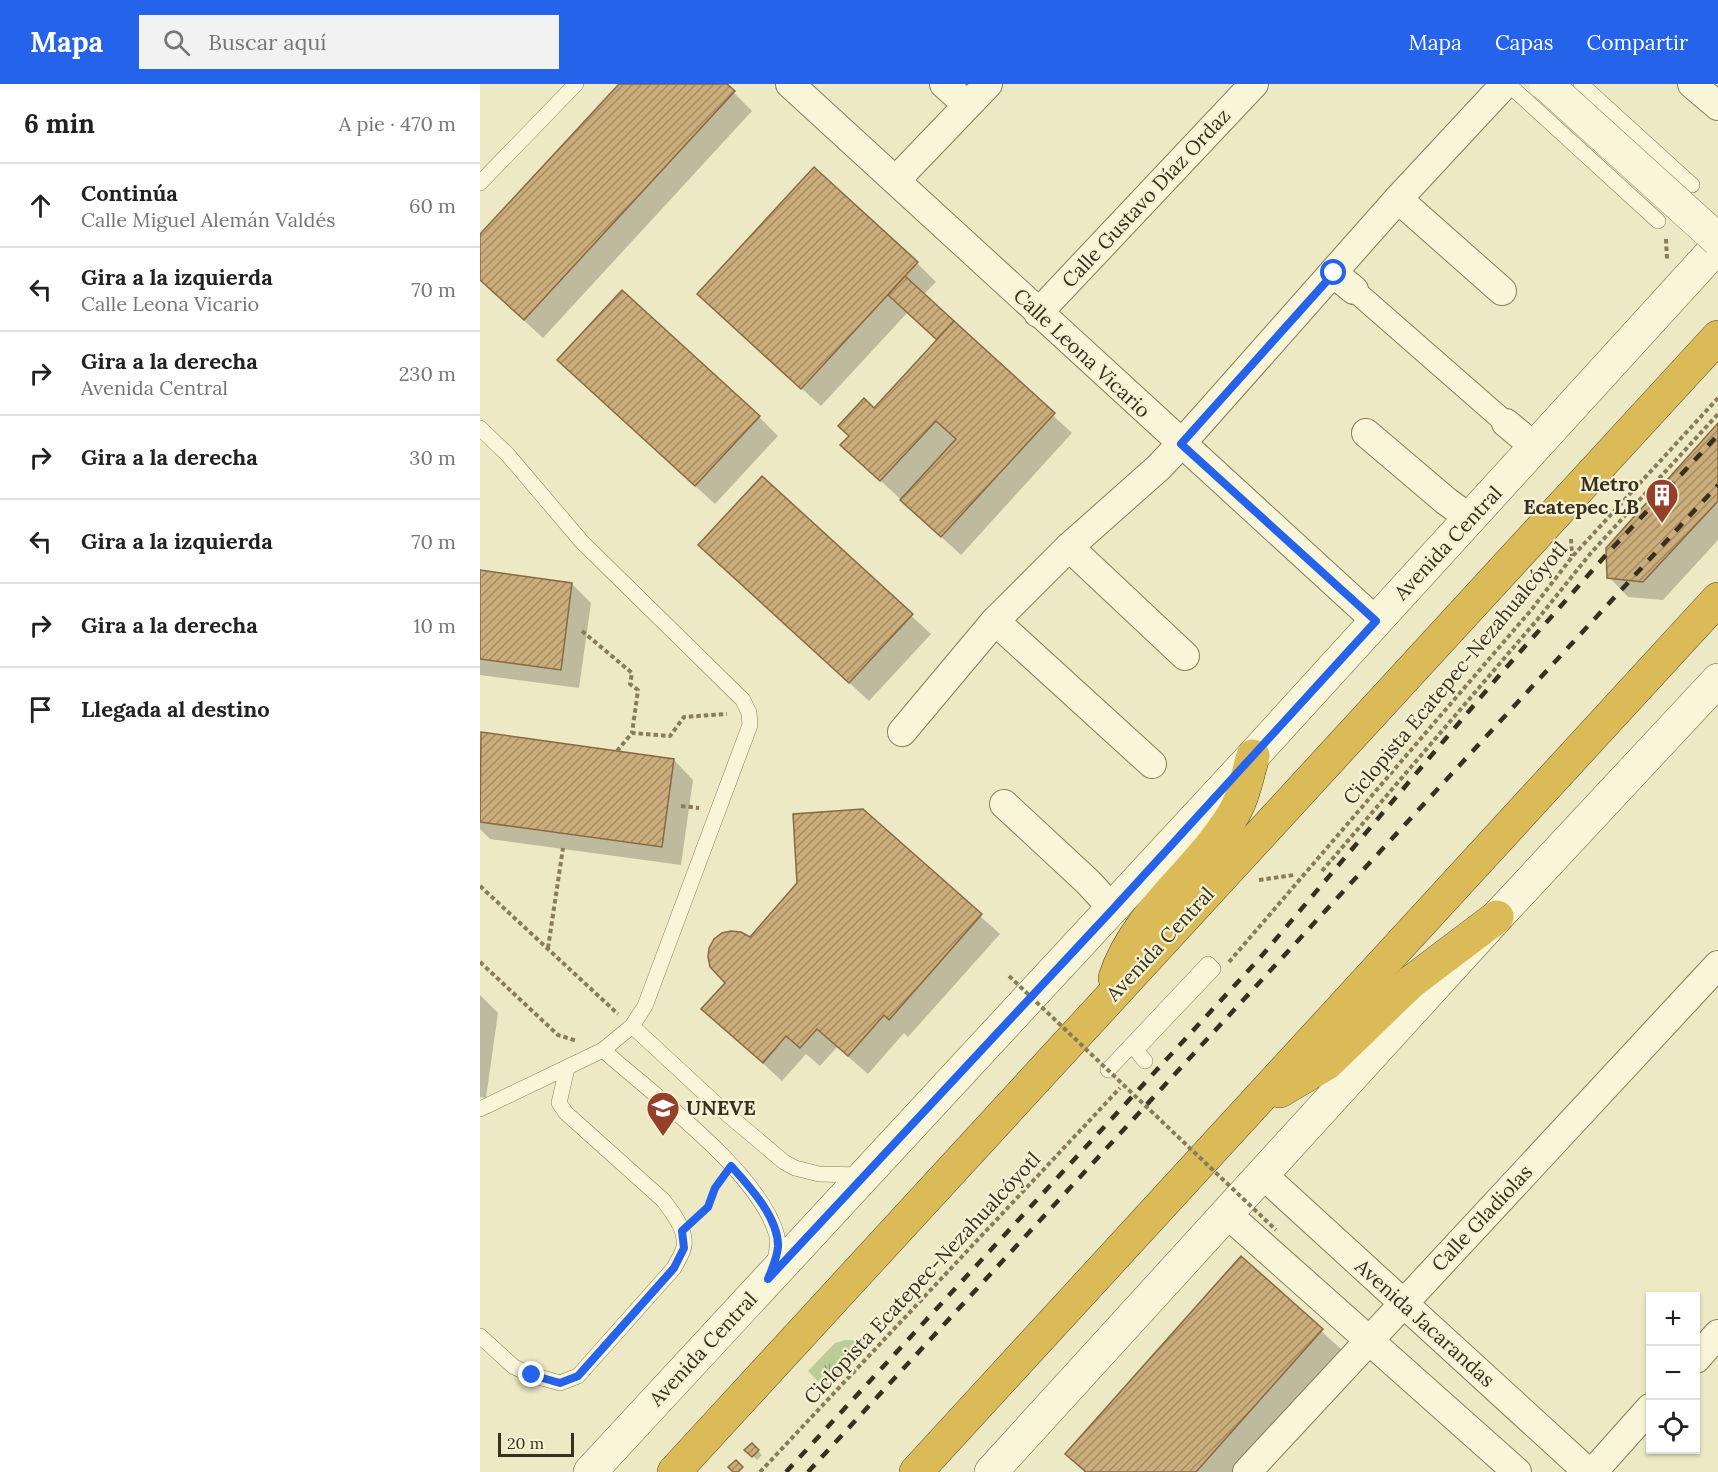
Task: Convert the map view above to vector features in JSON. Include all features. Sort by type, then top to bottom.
[{"type":"highway","name":"Avenida Central","points":[[674,1472],[1718,337]]},
{"type":"highway","points":[[916,1472],[1718,599]]},
{"type":"highway","points":[[1108,1000],[1119,966],[1130,943],[1232,817],[1243,792],[1253,756]]},
{"type":"highway","points":[[1248,1111],[1327,1063],[1411,982],[1497,918]]},
{"type":"main road","points":[[1546,84],[1718,240]]},
{"type":"main road","name":"Avenida Central","points":[[590,1472],[1113,909],[1718,246]]},
{"type":"main road","points":[[991,1472],[1226,1213],[1718,680]]},
{"type":"street","name":"Calle Leona Vicario","points":[[790,84],[1376,621]]},
{"type":"street","points":[[944,84],[967,105]]},
{"type":"street","points":[[896,180],[988,84]]},
{"type":"street","name":"Calle Gustavo Díaz Ordaz","points":[[1038,313],[1254,84]]},
{"type":"street","points":[[902,732],[995,621],[1069,547],[1158,468],[1344,281],[1398,200],[1506,84]]},
{"type":"street","points":[[1692,84],[1718,106]]},
{"type":"street","points":[[1398,200],[1502,291]]},
{"type":"street","points":[[1344,281],[1535,447]]},
{"type":"street","points":[[1366,433],[1446,501],[1471,519]]},
{"type":"street","points":[[1069,547],[1185,656]]},
{"type":"street","points":[[995,621],[1152,765]]},
{"type":"street","points":[[1004,804],[1088,882],[1113,909]]},
{"type":"street","name":"Calle Gladiolas","points":[[1247,1472],[1718,965]]},
{"type":"street","name":"Avenida Jacarandas","points":[[1262,1174],[1588,1472]]},
{"type":"street","points":[[1226,1213],[1517,1472]]},
{"type":"street","points":[[1700,1354],[1718,1334]]},
{"type":"street","points":[[1593,1472],[1646,1412]]},
{"type":"lane","points":[[480,183],[576,84]]},
{"type":"lane","points":[[1506,84],[1658,221]]},
{"type":"lane","points":[[1581,84],[1692,185]]},
{"type":"lane","points":[[480,428],[508,454],[582,542],[743,700],[749,713],[750,725],[645,1006],[632,1026],[603,1050],[480,1109]]},
{"type":"lane","points":[[1108,1070],[1208,964],[1213,969],[1141,1055]]},
{"type":"lane","points":[[632,1026],[704,1093],[784,1162],[819,1174],[864,1175]]},
{"type":"lane","points":[[603,1050],[705,1140],[757,1196],[777,1237],[778,1248],[768,1279]]},
{"type":"lane","points":[[480,1336],[514,1367],[532,1375],[560,1383],[578,1376],[674,1268],[684,1248],[682,1231],[663,1200],[566,1113],[559,1103],[567,1068]]},
{"type":"path","name":"Ciclopista Ecatepec-Nezahualcóyotl","points":[[1244,945],[1532,609],[1572,557],[1718,398]]},
{"type":"path","points":[[1322,871],[1537,620],[1590,554],[1718,414]]},
{"type":"path","points":[[1571,533],[1572,557]]},
{"type":"path","points":[[582,631],[632,673],[630,684],[638,690],[632,733],[617,751]]},
{"type":"path","points":[[632,733],[670,736],[684,717],[749,713]]},
{"type":"path","points":[[548,949],[563,848]]},
{"type":"path","points":[[480,886],[632,1026]]},
{"type":"path","points":[[480,962],[558,1035],[603,1050]]},
{"type":"path","points":[[1009,976],[1276,1230]]},
{"type":"path","name":"Ciclopista Ecatepec-Nezahualcóyotl","points":[[760,1472],[1106,1104]]},
{"type":"path","points":[[682,1231],[708,1207],[715,1188],[731,1166]]},
{"type":"green space","points":[[845,1340],[875,1341],[827,1391],[808,1371],[835,1343]]},
{"type":"building","points":[[619,84],[727,84],[735,91],[524,320],[480,280],[480,234]]},
{"type":"building","points":[[814,167],[918,262],[801,389],[697,294]]},
{"type":"building","points":[[905,276],[954,321],[937,340],[888,295]]},
{"type":"building","points":[[622,290],[760,416],[695,486],[557,360]]},
{"type":"building","points":[[954,321],[1055,413],[941,537],[900,500],[956,439],[936,421],[880,481],[840,445],[849,436],[838,426],[864,398],[874,408]]},
{"type":"building","name":"Metro Ecatepec LB","points":[[1718,423],[1718,501],[1643,582],[1607,578],[1606,548]]},
{"type":"building","points":[[762,476],[913,614],[849,683],[698,545]]},
{"type":"building","points":[[480,570],[572,583],[561,670],[480,659]]},
{"type":"building","points":[[481,732],[674,759],[662,847],[480,822]]},
{"type":"building","points":[[863,809],[982,914],[889,1020],[884,1015],[848,1056],[817,1029],[800,1048],[786,1036],[763,1063],[701,1009],[725,983],[710,967],[709,948],[714,939],[722,933],[741,932],[750,937],[797,883],[793,814]]},
{"type":"building","points":[[1241,1256],[1323,1329],[1196,1472],[1086,1472],[1065,1454]]},
{"type":"building","points":[[752,1443],[759,1450],[752,1457],[744,1450]]},
{"type":"building","points":[[736,1460],[743,1467],[738,1472],[733,1472],[728,1467]]},
{"type":"railway","points":[[786,1472],[1259,959],[1497,678],[1606,555],[1718,435]]},
{"type":"railway","points":[[808,1472],[1718,485]]},
{"type":"place","name":"Metro Ecatepec LB","points":[[1662,524]]},
{"type":"place","name":"UNEVE","points":[[663,1137]]},
{"type":"route","points":[[532,1375],[560,1383],[578,1376],[674,1268],[684,1248],[682,1231],[708,1207],[715,1188],[731,1166],[757,1196],[777,1237],[778,1248],[768,1279],[1113,909],[1376,621],[1181,444],[1334,273]]}]
